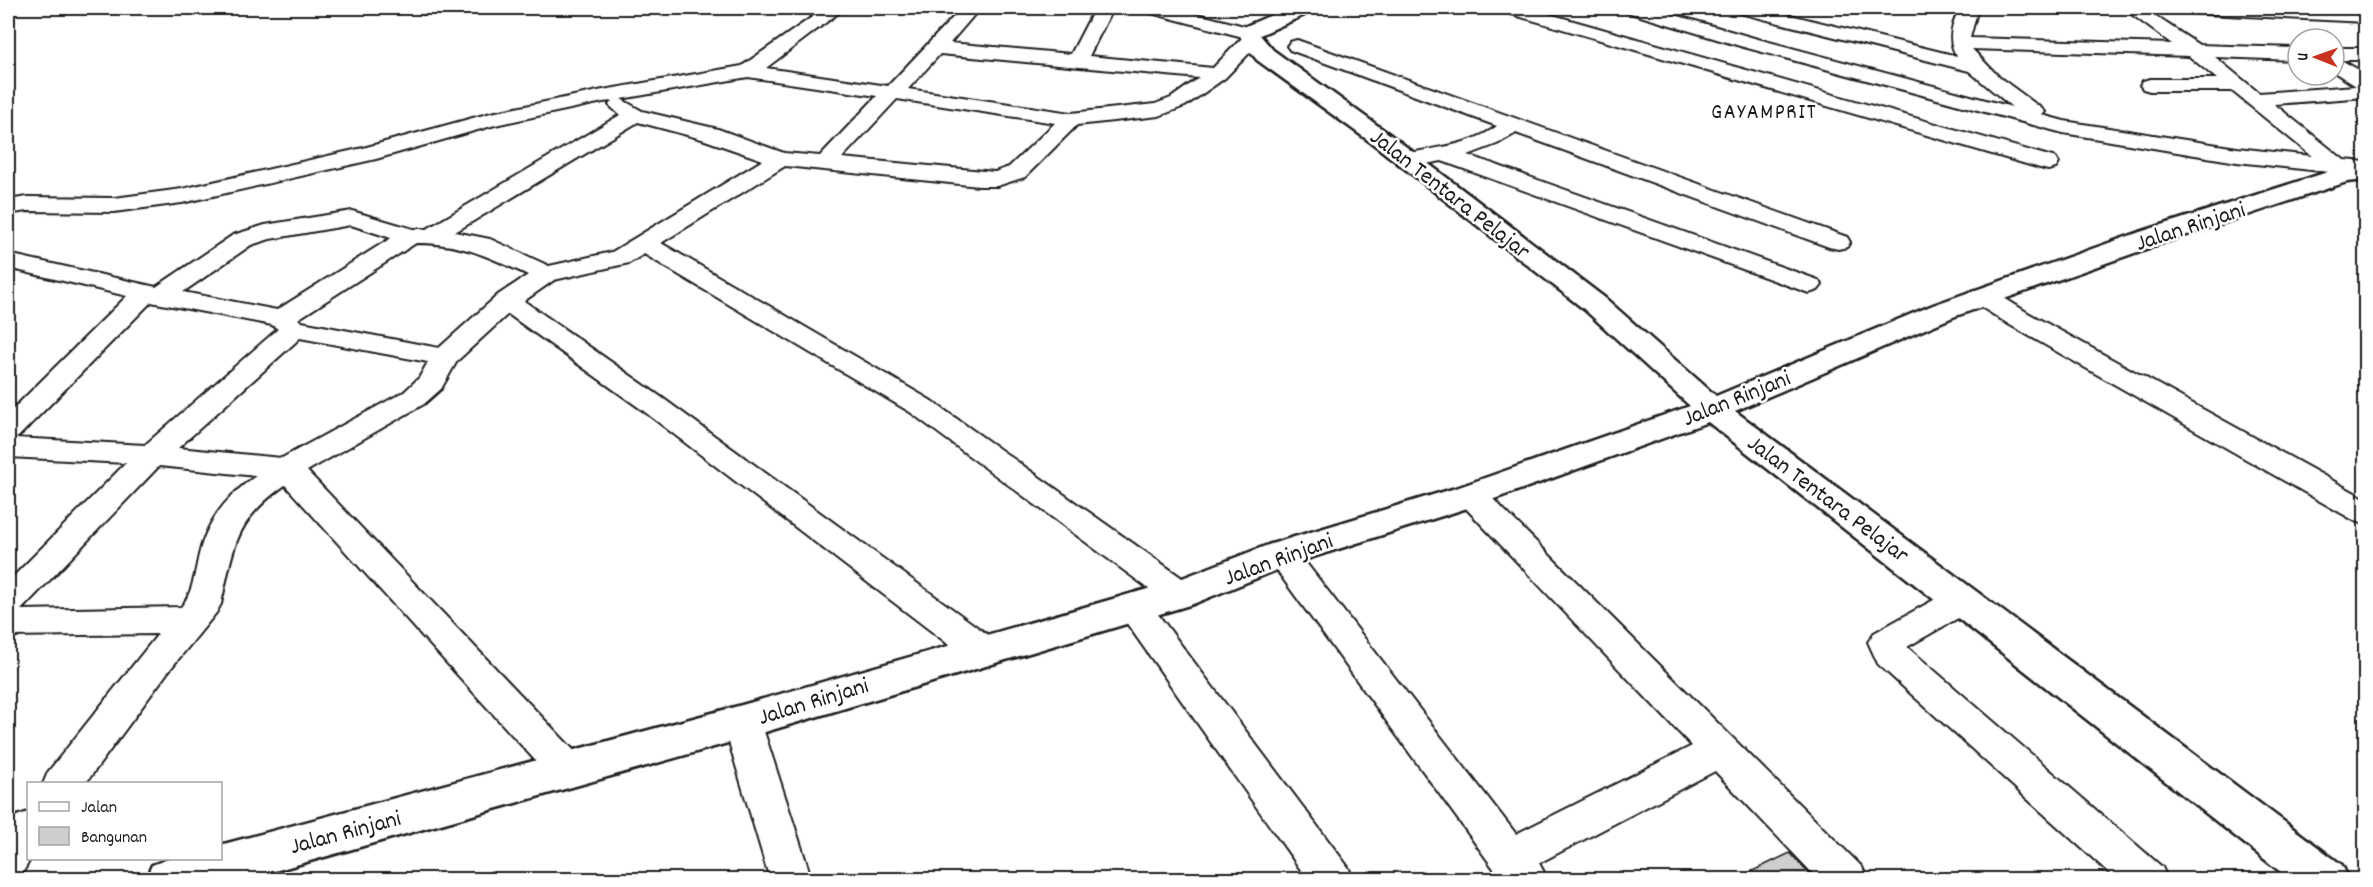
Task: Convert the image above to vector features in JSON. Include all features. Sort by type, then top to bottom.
[{"type":"main road","points":[[1250,37],[1304,8]]},
{"type":"main road","name":"Jalan Tentara Pelajar","points":[[1250,37],[1265,54],[1409,160],[1595,304],[1712,409],[2326,879]]},
{"type":"main road","name":"Jalan Rinjani","points":[[168,879],[738,723],[1180,594],[1281,554],[1471,495],[1712,409],[1943,311],[2150,238],[2357,169]]},
{"type":"street","points":[[748,72],[836,8]]},
{"type":"street","points":[[827,162],[890,92],[937,48],[970,8]]},
{"type":"street","points":[[1078,59],[1104,8]]},
{"type":"street","points":[[8,207],[27,204],[114,205],[182,196],[368,154],[491,120],[603,96],[748,72],[1071,119],[1159,110],[1178,102],[1218,74],[1250,37],[1153,8]]},
{"type":"street","points":[[1510,8],[2048,163]]},
{"type":"street","points":[[1633,8],[1741,47],[2064,127],[2236,155],[2357,169]]},
{"type":"street","points":[[1743,8],[1976,67]]},
{"type":"street","points":[[1969,8],[1963,16],[1960,43],[1976,67],[1986,78],[2031,110],[2064,127]]},
{"type":"street","points":[[2132,8],[2196,52],[2256,99],[2357,169]]},
{"type":"street","points":[[2187,8],[2250,9],[2366,16]]},
{"type":"street","points":[[2250,9],[2286,33]]},
{"type":"street","points":[[1741,47],[1771,16]]},
{"type":"street","points":[[1960,43],[2286,54]]},
{"type":"street","points":[[1298,46],[1404,83],[1512,126],[1619,162],[1838,242]]},
{"type":"street","points":[[937,48],[1025,57],[1078,59],[1218,74]]},
{"type":"street","points":[[2346,54],[2366,54]]},
{"type":"street","points":[[2346,71],[2366,83]]},
{"type":"street","points":[[2150,85],[2238,85]]},
{"type":"street","points":[[2256,99],[2366,91]]},
{"type":"street","points":[[603,96],[635,115],[710,134],[781,159],[979,179],[997,179],[1017,172],[1071,119]]},
{"type":"street","points":[[8,602],[287,324],[422,236],[635,115]]},
{"type":"street","points":[[1409,160],[1444,154],[1497,137],[1512,126]]},
{"type":"street","points":[[1444,154],[1809,285]]},
{"type":"street","points":[[63,782],[154,663],[204,603],[219,541],[226,525],[255,491],[287,469],[414,398],[431,383],[445,357],[507,301],[546,274],[620,258],[781,159]]},
{"type":"street","points":[[8,429],[153,294],[242,240],[265,231],[352,218],[422,236],[481,244],[546,274]]},
{"type":"street","points":[[645,244],[920,406],[1180,594]]},
{"type":"street","points":[[8,261],[445,357]]},
{"type":"street","points":[[1984,297],[2019,320],[2366,513]]},
{"type":"street","points":[[507,301],[651,403],[982,650]]},
{"type":"street","points":[[8,447],[153,455],[287,469],[567,769]]},
{"type":"street","points":[[1471,495],[1847,879]]},
{"type":"street","points":[[1281,554],[1519,868],[1720,750]]},
{"type":"street","points":[[1962,600],[1886,642],[1891,654],[2147,879]]},
{"type":"street","points":[[1133,606],[1333,879]]},
{"type":"street","points":[[8,622],[192,620]]},
{"type":"street","points":[[738,723],[791,879]]},
{"type":"street","points":[[8,859],[27,830]]},
{"type":"lane","points":[[423,10],[443,8]]},
{"type":"building","points":[[1790,853],[1815,879],[1736,879]]},
{"type":"district","name":"GAYAMPRIT","points":[[1764,110]]}]
